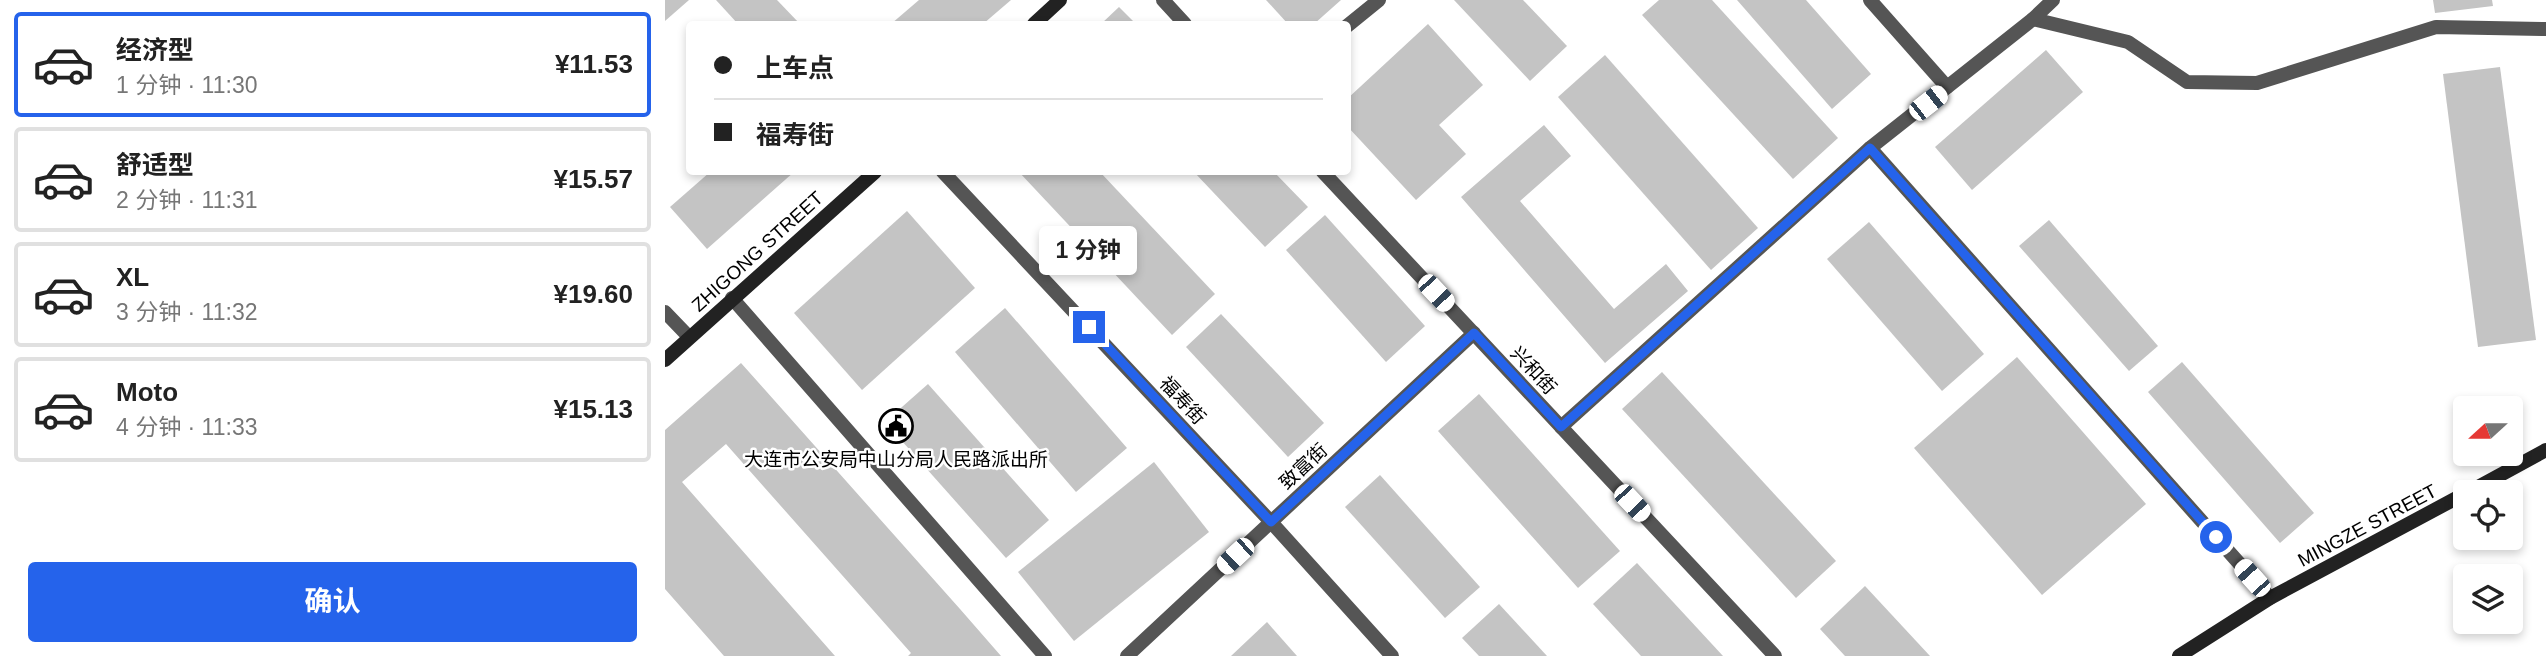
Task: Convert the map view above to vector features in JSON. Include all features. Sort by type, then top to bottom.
[{"type":"street","points":[[1037,21],[1060,0]]},
{"type":"street","points":[[1163,0],[1182,21]]},
{"type":"street","points":[[1351,23],[1379,0]]},
{"type":"street","points":[[1870,0],[1947,88]]},
{"type":"street","points":[[1561,427],[1870,148],[2033,19],[2053,0]]},
{"type":"street","points":[[2033,19],[2128,42],[2187,82],[2257,83],[2437,27],[2546,29]]},
{"type":"street","points":[[1870,148],[2270,598]]},
{"type":"street","name":"ZHIGONG STREET","points":[[665,360],[872,175]]},
{"type":"street","name":"福寿街","points":[[946,175],[1271,522],[1392,656]]},
{"type":"street","name":"兴和街","points":[[1326,175],[1775,656]]},
{"type":"street","points":[[732,298],[1045,656]]},
{"type":"street","points":[[665,312],[689,337]]},
{"type":"street","name":"致富街","points":[[1127,656],[1474,333]]},
{"type":"street","name":"MINGZE STREET","points":[[2491,480],[2546,450]]},
{"type":"street","name":"MINGZE STREET","points":[[2179,656],[2270,598],[2453,500]]},
{"type":"building","points":[[665,0],[689,0],[665,21]]},
{"type":"building","points":[[716,0],[777,0],[797,21],[735,21]]},
{"type":"building","points":[[919,0],[1011,0],[986,21],[894,21]]},
{"type":"building","points":[[1266,0],[1341,0],[1317,21],[1285,21]]},
{"type":"building","points":[[1454,0],[1523,0],[1567,46],[1530,81]]},
{"type":"building","points":[[1659,0],[1712,0],[1838,138],[1793,179],[1642,15]]},
{"type":"building","points":[[1737,0],[1806,0],[1871,74],[1832,109]]},
{"type":"building","points":[[2433,0],[2492,0],[2493,6],[2435,13]]},
{"type":"building","points":[[1119,7],[1133,21],[1104,21]]},
{"type":"building","points":[[1428,24],[1483,85],[1439,125],[1466,154],[1416,200],[1351,130],[1351,95]]},
{"type":"building","points":[[2046,50],[2083,92],[1972,190],[1935,147]]},
{"type":"building","points":[[1605,55],[1758,228],[1711,270],[1558,97]]},
{"type":"building","points":[[2500,67],[2536,340],[2478,347],[2443,74]]},
{"type":"building","points":[[1544,125],[1571,156],[1520,201],[1614,309],[1666,264],[1688,291],[1605,363],[1461,197]]},
{"type":"building","points":[[707,175],[791,175],[707,249],[670,207]]},
{"type":"building","points":[[1022,175],[1103,175],[1215,294],[1172,335]]},
{"type":"building","points":[[1197,175],[1277,175],[1308,207],[1265,247]]},
{"type":"building","points":[[907,211],[975,288],[862,390],[794,313]]},
{"type":"building","points":[[1325,215],[1425,326],[1386,362],[1286,250]]},
{"type":"building","points":[[2049,220],[2158,346],[2129,371],[2019,246]]},
{"type":"building","points":[[1869,222],[1984,354],[1942,391],[1827,259]]},
{"type":"building","points":[[1005,308],[1127,448],[1076,492],[955,352]]},
{"type":"building","points":[[1221,314],[1324,423],[1288,457],[1186,347]]},
{"type":"building","points":[[2017,357],[2146,504],[2042,595],[1914,448]]},
{"type":"building","points":[[2182,362],[2314,513],[2280,543],[2148,392]]},
{"type":"building","points":[[741,363],[1001,656],[908,656],[911,653],[726,444],[682,482],[835,656],[724,656],[665,589],[665,430]]},
{"type":"building","points":[[1662,372],[1836,561],[1796,598],[1622,409]]},
{"type":"building","points":[[928,384],[1049,520],[1006,558],[885,422]]},
{"type":"building","points":[[1479,394],[1620,551],[1578,588],[1438,431]]},
{"type":"building","points":[[1154,462],[1209,532],[1074,641],[1018,572]]},
{"type":"building","points":[[1380,475],[1480,587],[1445,618],[1345,507]]},
{"type":"building","points":[[1637,563],[1723,656],[1641,656],[1593,604]]},
{"type":"building","points":[[1865,586],[1930,656],[1845,656],[1820,629]]},
{"type":"building","points":[[1499,604],[1547,656],[1479,656],[1462,638]]},
{"type":"building","points":[[1267,622],[1297,656],[1231,656]]},
{"type":"place","name":"大连市公安局中山分局人民路派出所","points":[[896,426]]},
{"type":"route","points":[[1089,327],[1271,522],[1474,333],[1561,427],[1870,148],[2216,537]]}]
